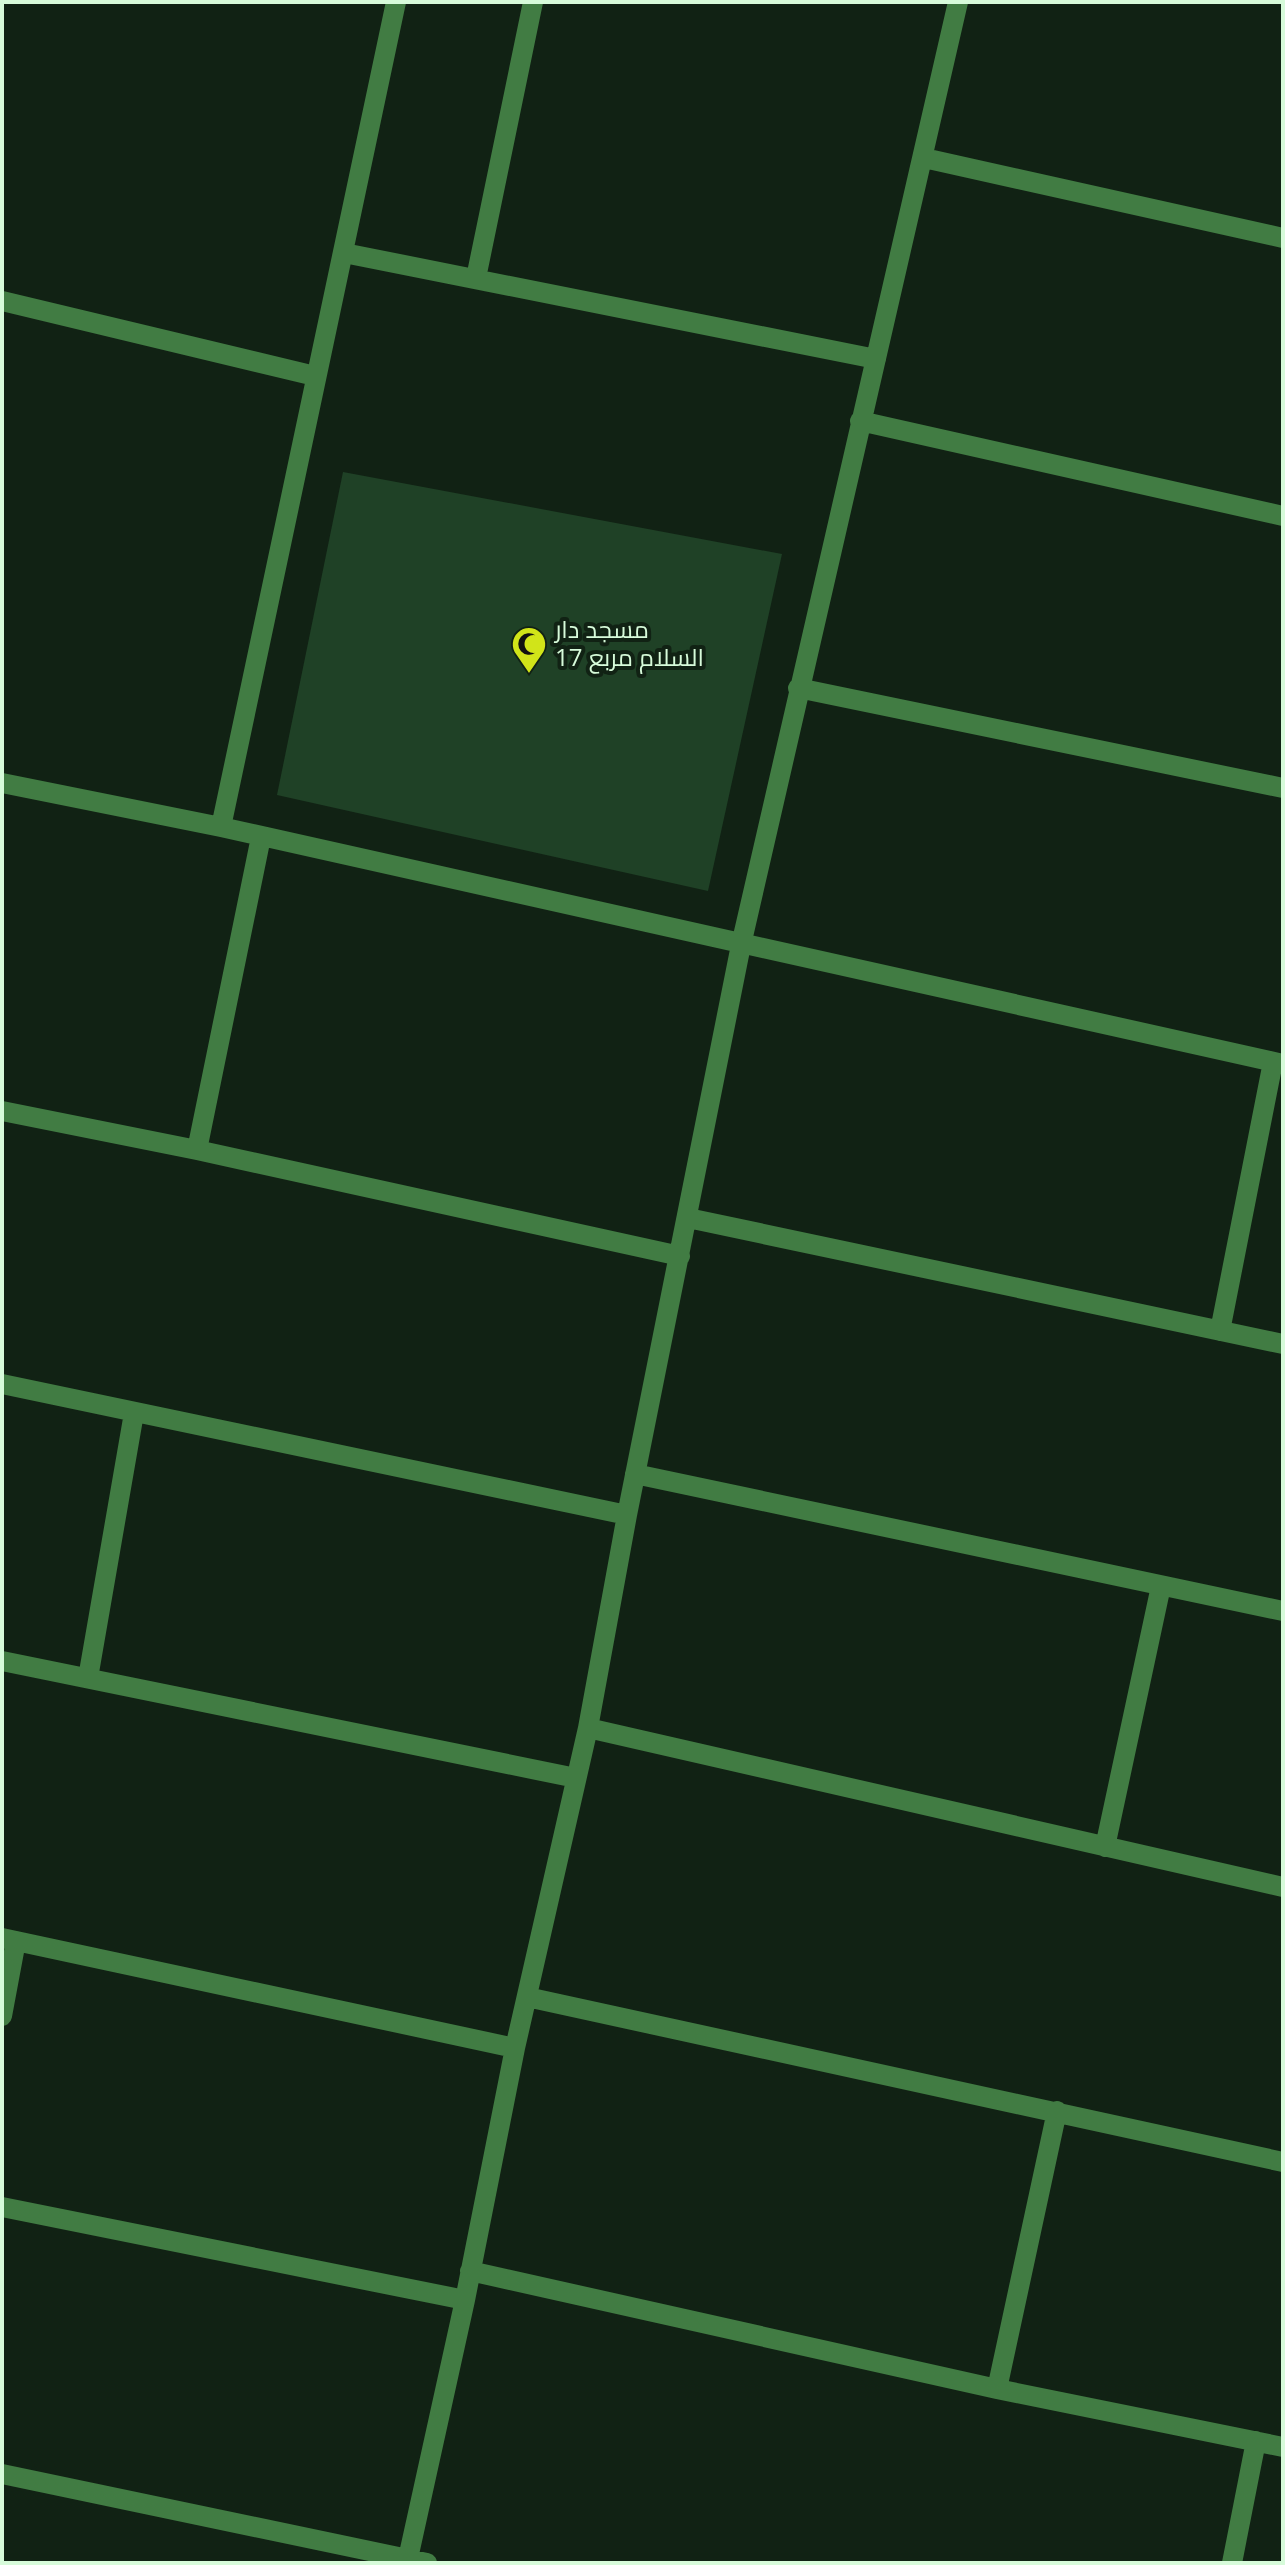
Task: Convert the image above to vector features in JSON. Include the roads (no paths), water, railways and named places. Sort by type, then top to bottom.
[{"type":"street","points":[[221,827],[396,2]]},
{"type":"street","points":[[476,278],[533,2]]},
{"type":"street","points":[[2,2474],[414,2562],[515,2048],[588,1728],[635,1474],[741,945],[958,2]]},
{"type":"street","points":[[924,158],[1283,238]]},
{"type":"street","points":[[344,253],[876,359]]},
{"type":"street","points":[[2,301],[315,376]]},
{"type":"street","points":[[860,421],[1283,516]]},
{"type":"street","points":[[798,688],[1283,788]]},
{"type":"street","points":[[2,783],[221,827],[1278,1063],[1220,1331]]},
{"type":"street","points":[[197,1150],[261,837]]},
{"type":"street","points":[[2,1111],[197,1150],[680,1256]]},
{"type":"street","points":[[688,1218],[1283,1344]]},
{"type":"street","points":[[2,1384],[627,1515]]},
{"type":"street","points":[[88,1678],[134,1413]]},
{"type":"street","points":[[635,1474],[1283,1611]]},
{"type":"street","points":[[1105,1847],[1161,1586]]},
{"type":"street","points":[[2,1661],[576,1778]]},
{"type":"street","points":[[588,1728],[1283,1887]]},
{"type":"street","points":[[2,2016],[9,1939],[515,2048]]},
{"type":"street","points":[[527,1997],[1283,2162]]},
{"type":"street","points":[[997,2389],[1057,2111]]},
{"type":"street","points":[[2,2207],[465,2300]]},
{"type":"street","points":[[470,2271],[997,2389],[1283,2447]]},
{"type":"street","points":[[1232,2563],[1256,2441]]},
{"type":"place","name":"مسجد دار السلام مربع 17","points":[[529,675]]}]
